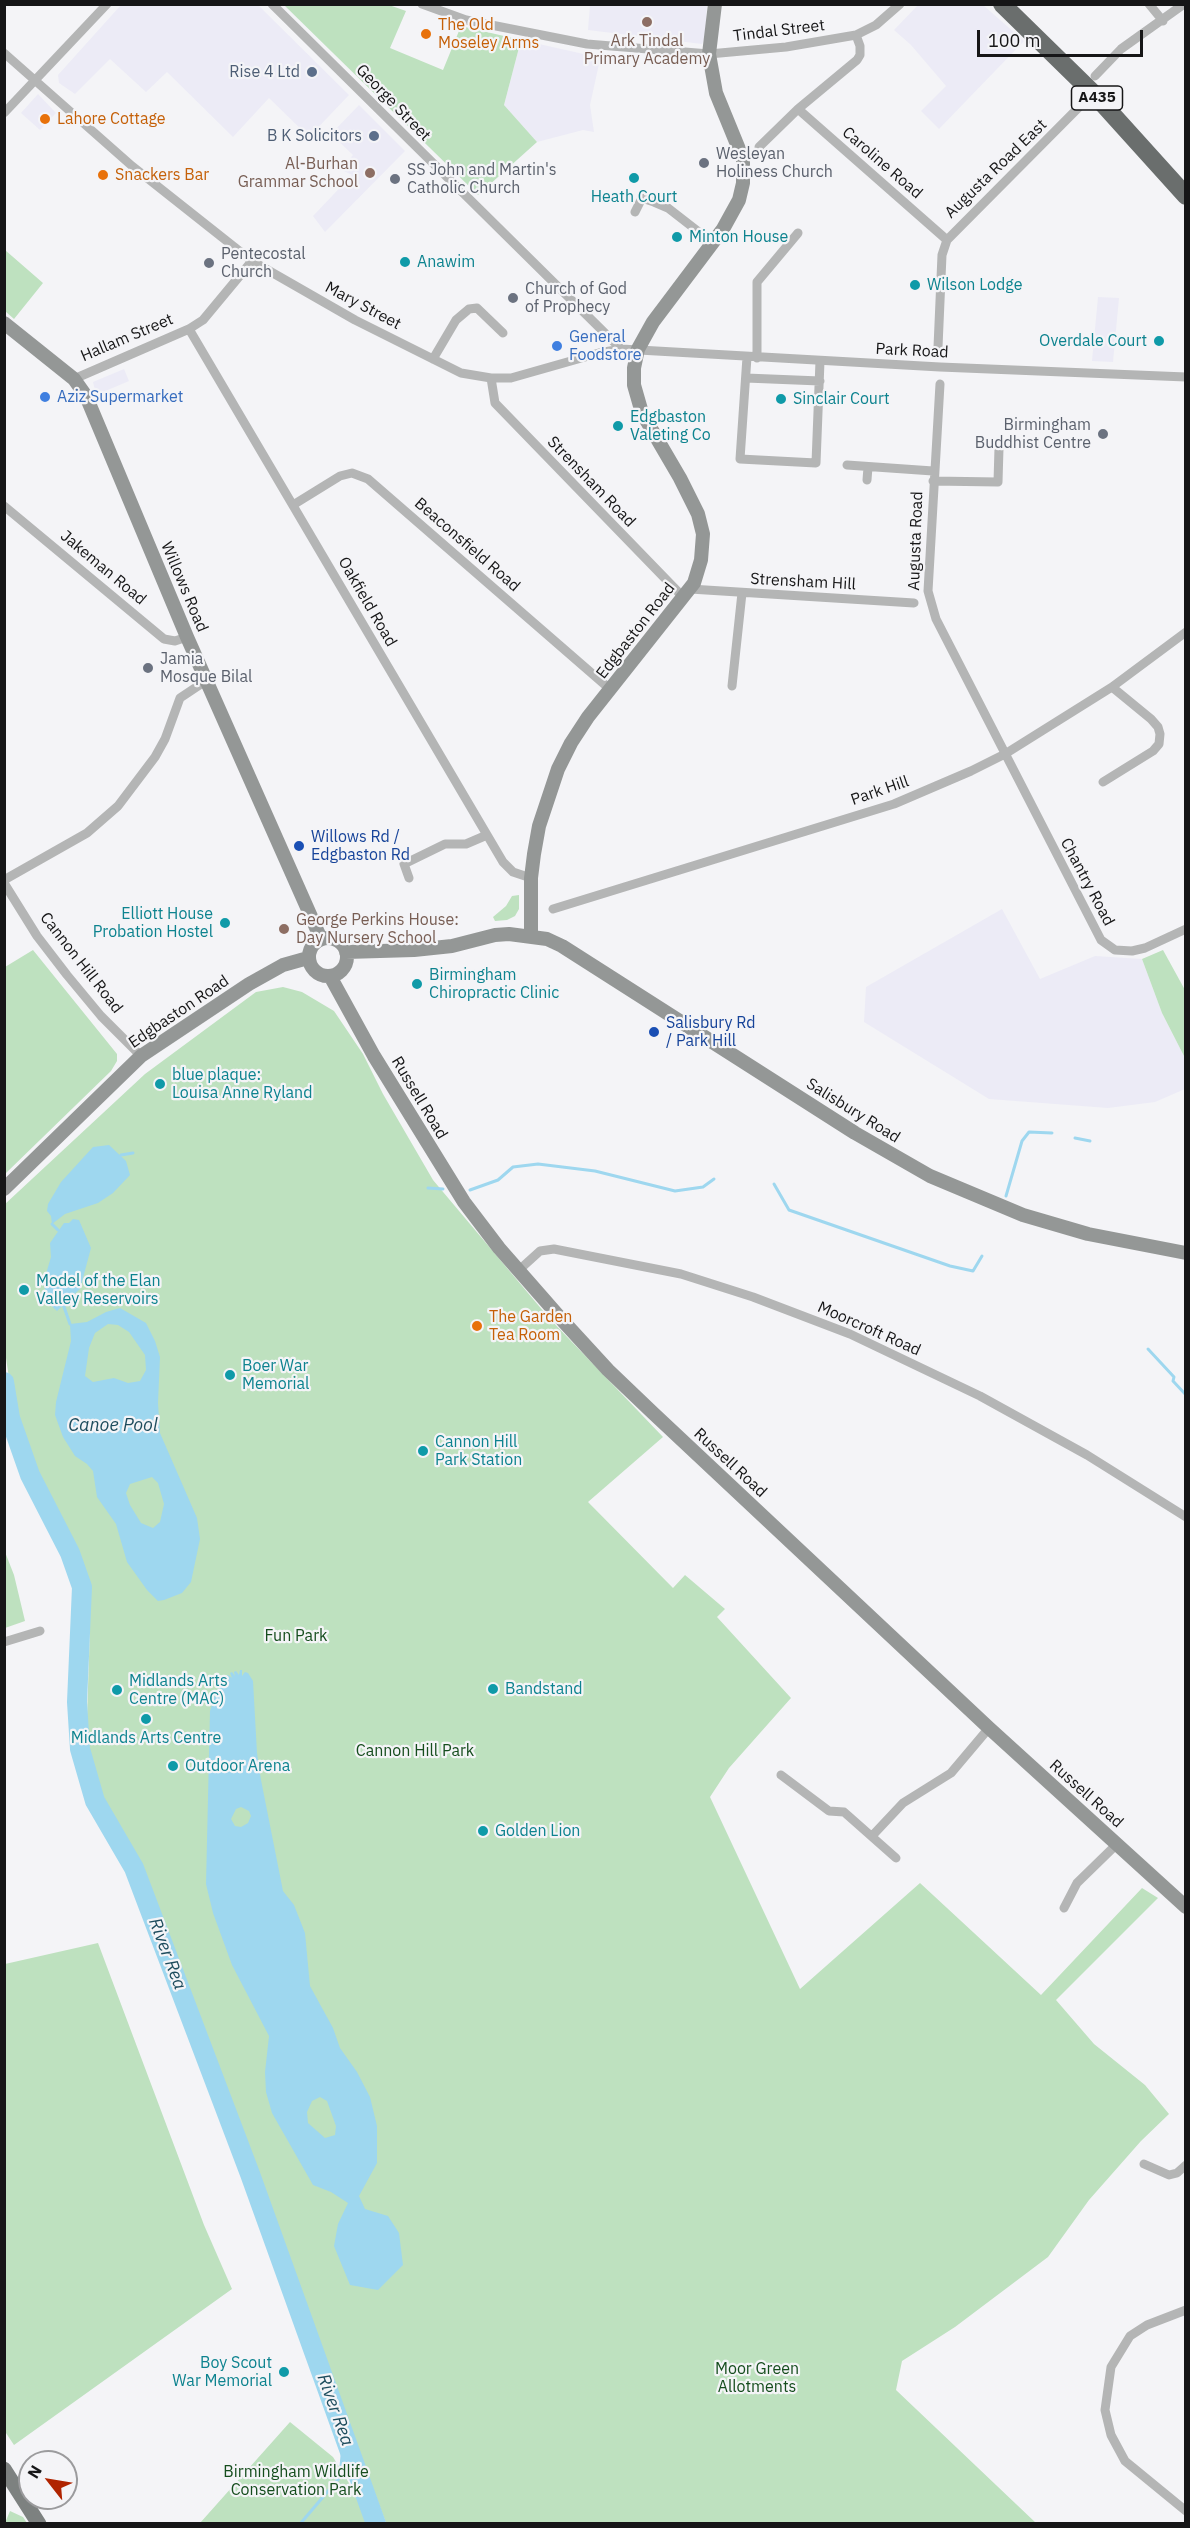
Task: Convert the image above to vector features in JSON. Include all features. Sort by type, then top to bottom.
[{"type":"highway","name":"A435","points":[[1002,4],[1094,85],[1185,196]]},
{"type":"main road","points":[[4,2469],[39,2523]]},
{"type":"street","points":[[4,113],[107,4]]},
{"type":"street","name":"George Street","points":[[272,4],[621,349]]},
{"type":"street","name":"Tindal Street","points":[[423,4],[451,15],[587,44],[710,54],[786,47],[856,35]]},
{"type":"street","points":[[451,15],[453,4]]},
{"type":"street","points":[[710,54],[715,4]]},
{"type":"street","points":[[759,147],[798,109],[856,60],[860,55],[860,46],[856,35],[876,25],[900,4]]},
{"type":"street","points":[[1149,4],[1163,21]]},
{"type":"street","name":"Augusta Road East","points":[[938,347],[942,255],[947,240],[1094,85],[1121,50],[1183,8]]},
{"type":"street","name":"Mary Street","points":[[4,53],[132,166],[252,261],[354,320],[461,373],[491,378],[511,378],[599,353],[638,349]]},
{"type":"street","name":"Edgbaston Road","points":[[531,935],[531,878],[539,826],[558,770],[583,726],[694,584],[701,560],[703,534],[698,514],[642,413],[634,385],[638,349],[652,322],[732,215],[743,183],[742,156],[716,93],[710,54]]},
{"type":"street","name":"Caroline Road","points":[[798,109],[947,240]]},
{"type":"street","points":[[635,212],[642,198],[654,202],[668,208],[713,243]]},
{"type":"street","points":[[798,233],[757,282],[752,357],[746,378],[740,459],[816,463],[820,361]]},
{"type":"street","name":"Hallam Street","points":[[4,323],[74,379],[189,329],[203,320],[252,261]]},
{"type":"street","points":[[433,359],[456,320],[469,309],[477,308],[503,333]]},
{"type":"street","name":"Oakfield Road","points":[[189,329],[503,862],[513,872],[531,878]]},
{"type":"street","name":"Park Road","points":[[638,349],[820,361],[1185,377]]},
{"type":"street","name":"Strensham Road","points":[[491,378],[495,403],[687,594]]},
{"type":"street","points":[[746,378],[820,381]]},
{"type":"street","name":"Willows Road","points":[[74,379],[86,396],[187,636],[321,939]]},
{"type":"street","name":"Augusta Road","points":[[940,384],[927,591],[944,635],[1005,754]]},
{"type":"street","points":[[847,465],[998,482],[999,448]]},
{"type":"street","points":[[867,480],[868,467]]},
{"type":"street","name":"Beaconsfield Road","points":[[292,505],[340,476],[352,473],[368,479],[611,690]]},
{"type":"street","name":"Jakeman Road","points":[[4,506],[164,639],[175,641],[187,636]]},
{"type":"street","points":[[732,686],[742,593]]},
{"type":"street","name":"Strensham Hill","points":[[687,594],[742,593],[914,603]]},
{"type":"street","name":"Park Hill","points":[[553,909],[894,804],[971,771],[1005,754],[1112,687],[1185,632]]},
{"type":"street","points":[[4,882],[87,833],[118,806],[155,757],[165,739],[180,698],[207,680]]},
{"type":"street","points":[[1102,782],[1153,751],[1159,744],[1158,727],[1112,687]]},
{"type":"street","name":"Chantry Road","points":[[1005,754],[1088,917],[1107,946],[1115,950],[1132,951],[1145,948],[1185,929]]},
{"type":"street","points":[[409,878],[404,864],[445,844],[466,844],[487,835]]},
{"type":"street","name":"Cannon Hill Road","points":[[4,882],[37,936],[67,975],[101,1016],[141,1056]]},
{"type":"street","points":[[346,952],[414,950],[452,946],[495,934],[531,935]]},
{"type":"street","name":"Salisbury Road","points":[[531,935],[562,946],[855,1132],[930,1176],[1023,1215],[1088,1234],[1185,1253]]},
{"type":"street","points":[[328,938],[338,941],[346,952],[345,966],[341,971],[330,976],[313,970],[308,958],[311,948],[321,939],[328,938]]},
{"type":"street","name":"Edgbaston Road","points":[[4,1189],[141,1056],[249,984],[283,965],[308,958]]},
{"type":"street","name":"Russell Road","points":[[330,976],[374,1056],[459,1194],[499,1248],[608,1370],[989,1728],[1185,1907]]},
{"type":"street","name":"Moorcroft Road","points":[[519,1270],[540,1251],[554,1249],[681,1274],[753,1296],[850,1334],[981,1396],[1087,1455],[1185,1517]]},
{"type":"street","points":[[4,1642],[40,1631]]},
{"type":"street","points":[[872,1836],[903,1803],[951,1773],[989,1728]]},
{"type":"street","points":[[782,1775],[829,1811],[844,1812],[896,1858]]},
{"type":"street","points":[[1064,1908],[1077,1883],[1117,1844]]},
{"type":"street","points":[[1144,2164],[1169,2175],[1177,2173],[1185,2165]]},
{"type":"street","points":[[1185,2310],[1147,2325],[1130,2336],[1111,2367],[1104,2409],[1110,2435],[1125,2461],[1185,2511]]},
{"type":"shaded area","points":[[121,5],[258,5],[349,95],[309,137],[269,98],[233,137],[167,72],[146,92],[110,59],[75,94],[59,83],[58,75]]},
{"type":"shaded area","name":"Ark Tindal Primary Academy","points":[[590,5],[707,5],[705,38],[702,44],[588,30]]},
{"type":"shaded area","points":[[918,5],[983,5],[1024,41],[939,129],[921,111],[946,86],[911,45],[894,30]]},
{"type":"shaded area","points":[[521,40],[606,59],[599,64],[590,105],[594,132],[583,130],[537,142],[504,105]]},
{"type":"shaded area","points":[[38,94],[56,113],[40,130],[21,113]]},
{"type":"shaded area","points":[[359,105],[405,151],[325,232],[313,216],[352,175],[340,169],[353,155],[331,134]]},
{"type":"shaded area","points":[[1098,297],[1119,298],[1113,362],[1092,361]]},
{"type":"shaded area","points":[[124,369],[129,381],[96,395],[93,382]]},
{"type":"shaded area","points":[[1002,909],[1040,979],[1095,956],[1142,959],[1162,1013],[1185,1058],[1185,1089],[1155,1102],[1108,1108],[989,1099],[864,1022],[866,987]]},
{"type":"green space","points":[[284,5],[389,5],[406,11],[390,48],[443,70],[461,26],[521,40],[504,105],[537,142],[478,195]]},
{"type":"green space","points":[[5,250],[43,283],[14,319],[5,311]]},
{"type":"green space","points":[[519,895],[519,909],[515,916],[507,920],[495,921],[493,917],[506,906],[512,896]]},
{"type":"green space","points":[[33,950],[117,1054],[117,1061],[111,1071],[5,1174],[5,967]]},
{"type":"green space","points":[[1163,950],[1185,990],[1185,1058],[1162,1013],[1142,959]]},
{"type":"green space","name":"Cannon Hill Park","points":[[283,987],[302,992],[334,1011],[363,1054],[383,1094],[433,1180],[549,1318],[663,1437],[588,1502],[673,1588],[685,1575],[725,1609],[717,1617],[791,1698],[729,1768],[710,1797],[800,1989],[920,1883],[1041,1995],[1142,1888],[1158,1898],[1056,2000],[1094,2044],[1145,2085],[1169,2114],[1141,2141],[1089,2200],[1048,2257],[955,2327],[902,2361],[896,2390],[1036,2523],[386,2523],[139,1864],[99,1794],[86,1747],[90,1627],[83,1573],[59,1527],[15,1419],[5,1351],[4,1205],[145,1074],[256,992]]},
{"type":"green space","points":[[5,1552],[14,1575],[25,1621],[5,1628]]},
{"type":"green space","points":[[98,1943],[204,2225],[232,2289],[14,2445],[4,2430],[5,1964]]},
{"type":"green space","name":"Birmingham Wildlife Conservation Park","points":[[290,2422],[333,2457],[363,2506],[369,2523],[200,2523]]},
{"type":"green space","points":[[10,2511],[23,2517],[27,2523],[5,2523]]},
{"type":"water","points":[[109,1145],[126,1161],[130,1175],[113,1193],[98,1203],[65,1214],[52,1224],[51,1216],[47,1211],[48,1204],[61,1182],[93,1147]]},
{"type":"water","points":[[73,1219],[79,1220],[91,1248],[80,1289],[57,1311],[46,1301],[47,1294],[43,1284],[51,1257],[50,1243],[64,1223],[69,1223]]},
{"type":"water","name":"Canoe Pool","points":[[120,1308],[146,1323],[155,1341],[160,1357],[158,1403],[160,1433],[197,1518],[200,1539],[191,1582],[182,1593],[164,1600],[158,1601],[147,1590],[127,1562],[116,1524],[97,1497],[93,1471],[75,1456],[63,1437],[55,1415],[71,1341],[70,1324],[87,1322]],"holes":[[[108,1324],[118,1325],[129,1332],[145,1355],[146,1370],[140,1381],[128,1383],[114,1378],[93,1382],[85,1376],[89,1348],[95,1333]],[[152,1477],[158,1483],[164,1504],[160,1522],[153,1528],[141,1523],[126,1493],[130,1484]]]},
{"type":"water","points":[[242,1670],[242,1676],[245,1672],[248,1673],[253,1681],[257,1753],[261,1780],[283,1891],[294,1905],[305,1933],[310,1986],[333,2028],[340,2048],[357,2072],[370,2097],[377,2126],[377,2163],[359,2196],[365,2209],[388,2216],[399,2233],[403,2265],[378,2290],[350,2285],[334,2246],[338,2224],[348,2203],[331,2192],[313,2185],[272,2113],[266,2092],[265,2072],[269,2036],[232,1965],[213,1913],[206,1884],[210,1711],[216,1692],[220,1693],[217,1689],[222,1690],[218,1688],[219,1685],[224,1687],[220,1684],[221,1681],[226,1683],[222,1680],[224,1678],[228,1681],[226,1676],[228,1675],[232,1678],[230,1673],[232,1672],[235,1676],[236,1671],[239,1675]],"holes":[[[241,1807],[249,1811],[251,1816],[248,1823],[241,1827],[235,1826],[231,1819],[236,1809]],[[320,2097],[327,2101],[336,2126],[335,2135],[325,2138],[308,2123],[307,2112],[312,2101]]]},
{"type":"waterway","points":[[1006,1196],[1022,1141],[1029,1132],[1052,1133]]},
{"type":"waterway","points":[[1075,1138],[1090,1141]]},
{"type":"waterway","points":[[121,1155],[133,1153]]},
{"type":"waterway","points":[[470,1190],[498,1180],[513,1167],[538,1164],[595,1171],[675,1191],[703,1187],[714,1179]]},
{"type":"waterway","points":[[774,1184],[789,1210],[950,1266],[973,1271],[982,1256]]},
{"type":"waterway","points":[[428,1188],[443,1189]]},
{"type":"waterway","points":[[52,1224],[58,1230]]},
{"type":"waterway","points":[[63,1304],[70,1324]]},
{"type":"waterway","points":[[1148,1349],[1174,1377],[1173,1381],[1186,1395]]},
{"type":"waterway","name":"River Rea","points":[[4,1382],[10,1418],[30,1475],[70,1553],[82,1587],[77,1702],[80,1749],[95,1801],[134,1868],[250,2174],[376,2524]]},
{"type":"waterway","points":[[300,2524],[340,2477],[344,2435]]},
{"type":"place","name":"Ark Tindal Primary Academy","points":[[647,22]]},
{"type":"place","name":"The Old Moseley Arms","points":[[426,34]]},
{"type":"place","name":"Rise 4 Ltd","points":[[312,72]]},
{"type":"place","name":"Lahore Cottage","points":[[45,119]]},
{"type":"place","name":"B K Solicitors","points":[[374,136]]},
{"type":"place","name":"Wesleyan Holiness Church","points":[[704,163]]},
{"type":"place","name":"Al-Burhan Grammar School","points":[[370,173]]},
{"type":"place","name":"Snackers Bar","points":[[103,175]]},
{"type":"place","name":"Heath Court","points":[[634,178]]},
{"type":"place","name":"SS John and Martin's Catholic Church","points":[[395,179]]},
{"type":"place","name":"Minton House","points":[[677,237]]},
{"type":"place","name":"Anawim","points":[[405,262]]},
{"type":"place","name":"Pentecostal Church","points":[[209,263]]},
{"type":"place","name":"Wilson Lodge","points":[[915,285]]},
{"type":"place","name":"Church of God of Prophecy","points":[[513,298]]},
{"type":"place","name":"Overdale Court","points":[[1159,341]]},
{"type":"place","name":"General Foodstore","points":[[557,346]]},
{"type":"place","name":"Aziz Supermarket","points":[[45,397]]},
{"type":"place","name":"Sinclair Court","points":[[781,399]]},
{"type":"place","name":"Edgbaston Valeting Co","points":[[618,426]]},
{"type":"place","name":"Birmingham Buddhist Centre","points":[[1103,434]]},
{"type":"place","name":"Jamia Mosque Bilal","points":[[148,668]]},
{"type":"place","name":"Willows Rd / Edgbaston Rd","points":[[299,846]]},
{"type":"place","name":"Elliott House Probation Hostel","points":[[225,923]]},
{"type":"place","name":"George Perkins House: Day Nursery School","points":[[284,929]]},
{"type":"place","name":"Birmingham Chiropractic Clinic","points":[[417,984]]},
{"type":"place","name":"Salisbury Rd / Park Hill","points":[[654,1032]]},
{"type":"place","name":"blue plaque: Louisa Anne Ryland","points":[[160,1084]]},
{"type":"place","name":"Model of the Elan Valley Reservoirs","points":[[24,1290]]},
{"type":"place","name":"The Garden Tea Room","points":[[477,1326]]},
{"type":"place","name":"Boer War Memorial","points":[[230,1375]]},
{"type":"place","name":"Cannon Hill Park Station","points":[[423,1451]]},
{"type":"place","name":"Bandstand","points":[[493,1689]]},
{"type":"place","name":"Midlands Arts Centre (MAC)","points":[[117,1690]]},
{"type":"place","name":"Midlands Arts Centre","points":[[146,1719]]},
{"type":"place","name":"Outdoor Arena","points":[[173,1766]]},
{"type":"place","name":"Golden Lion","points":[[483,1831]]},
{"type":"place","name":"Boy Scout War Memorial","points":[[284,2372]]},
{"type":"park label","name":"Fun Park","points":[[296,1636]]},
{"type":"park label","name":"Moor Green Allotments","points":[[757,2378]]}]
